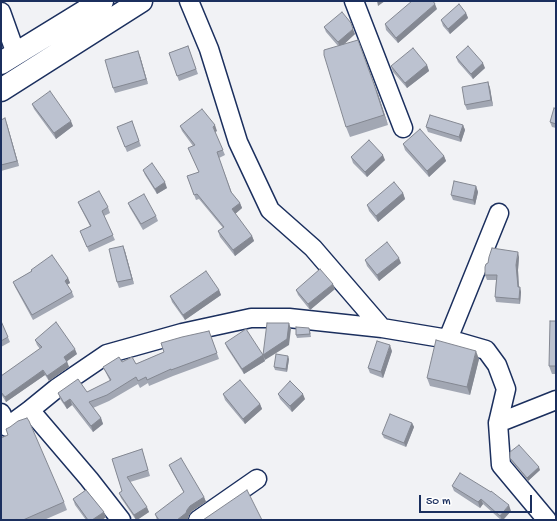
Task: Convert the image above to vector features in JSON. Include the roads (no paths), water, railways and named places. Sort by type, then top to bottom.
[{"type":"highway","points":[[8,59],[102,1]]},
{"type":"highway","points":[[1,90],[141,1]]},
{"type":"street","points":[[189,1],[209,49],[238,142],[270,210],[313,248],[382,328]]},
{"type":"street","points":[[354,1],[403,128]]},
{"type":"street","points":[[1,12],[8,59]]},
{"type":"street","points":[[448,339],[499,213]]},
{"type":"street","points":[[1,412],[7,427],[57,388],[108,354],[182,333],[251,318],[289,318],[382,328],[448,339],[486,350],[498,365],[506,389],[498,423],[501,465],[547,520]]},
{"type":"street","points":[[498,423],[556,400]]},
{"type":"street","points":[[30,410],[89,479],[121,520]]},
{"type":"street","points":[[198,520],[257,479]]}]
